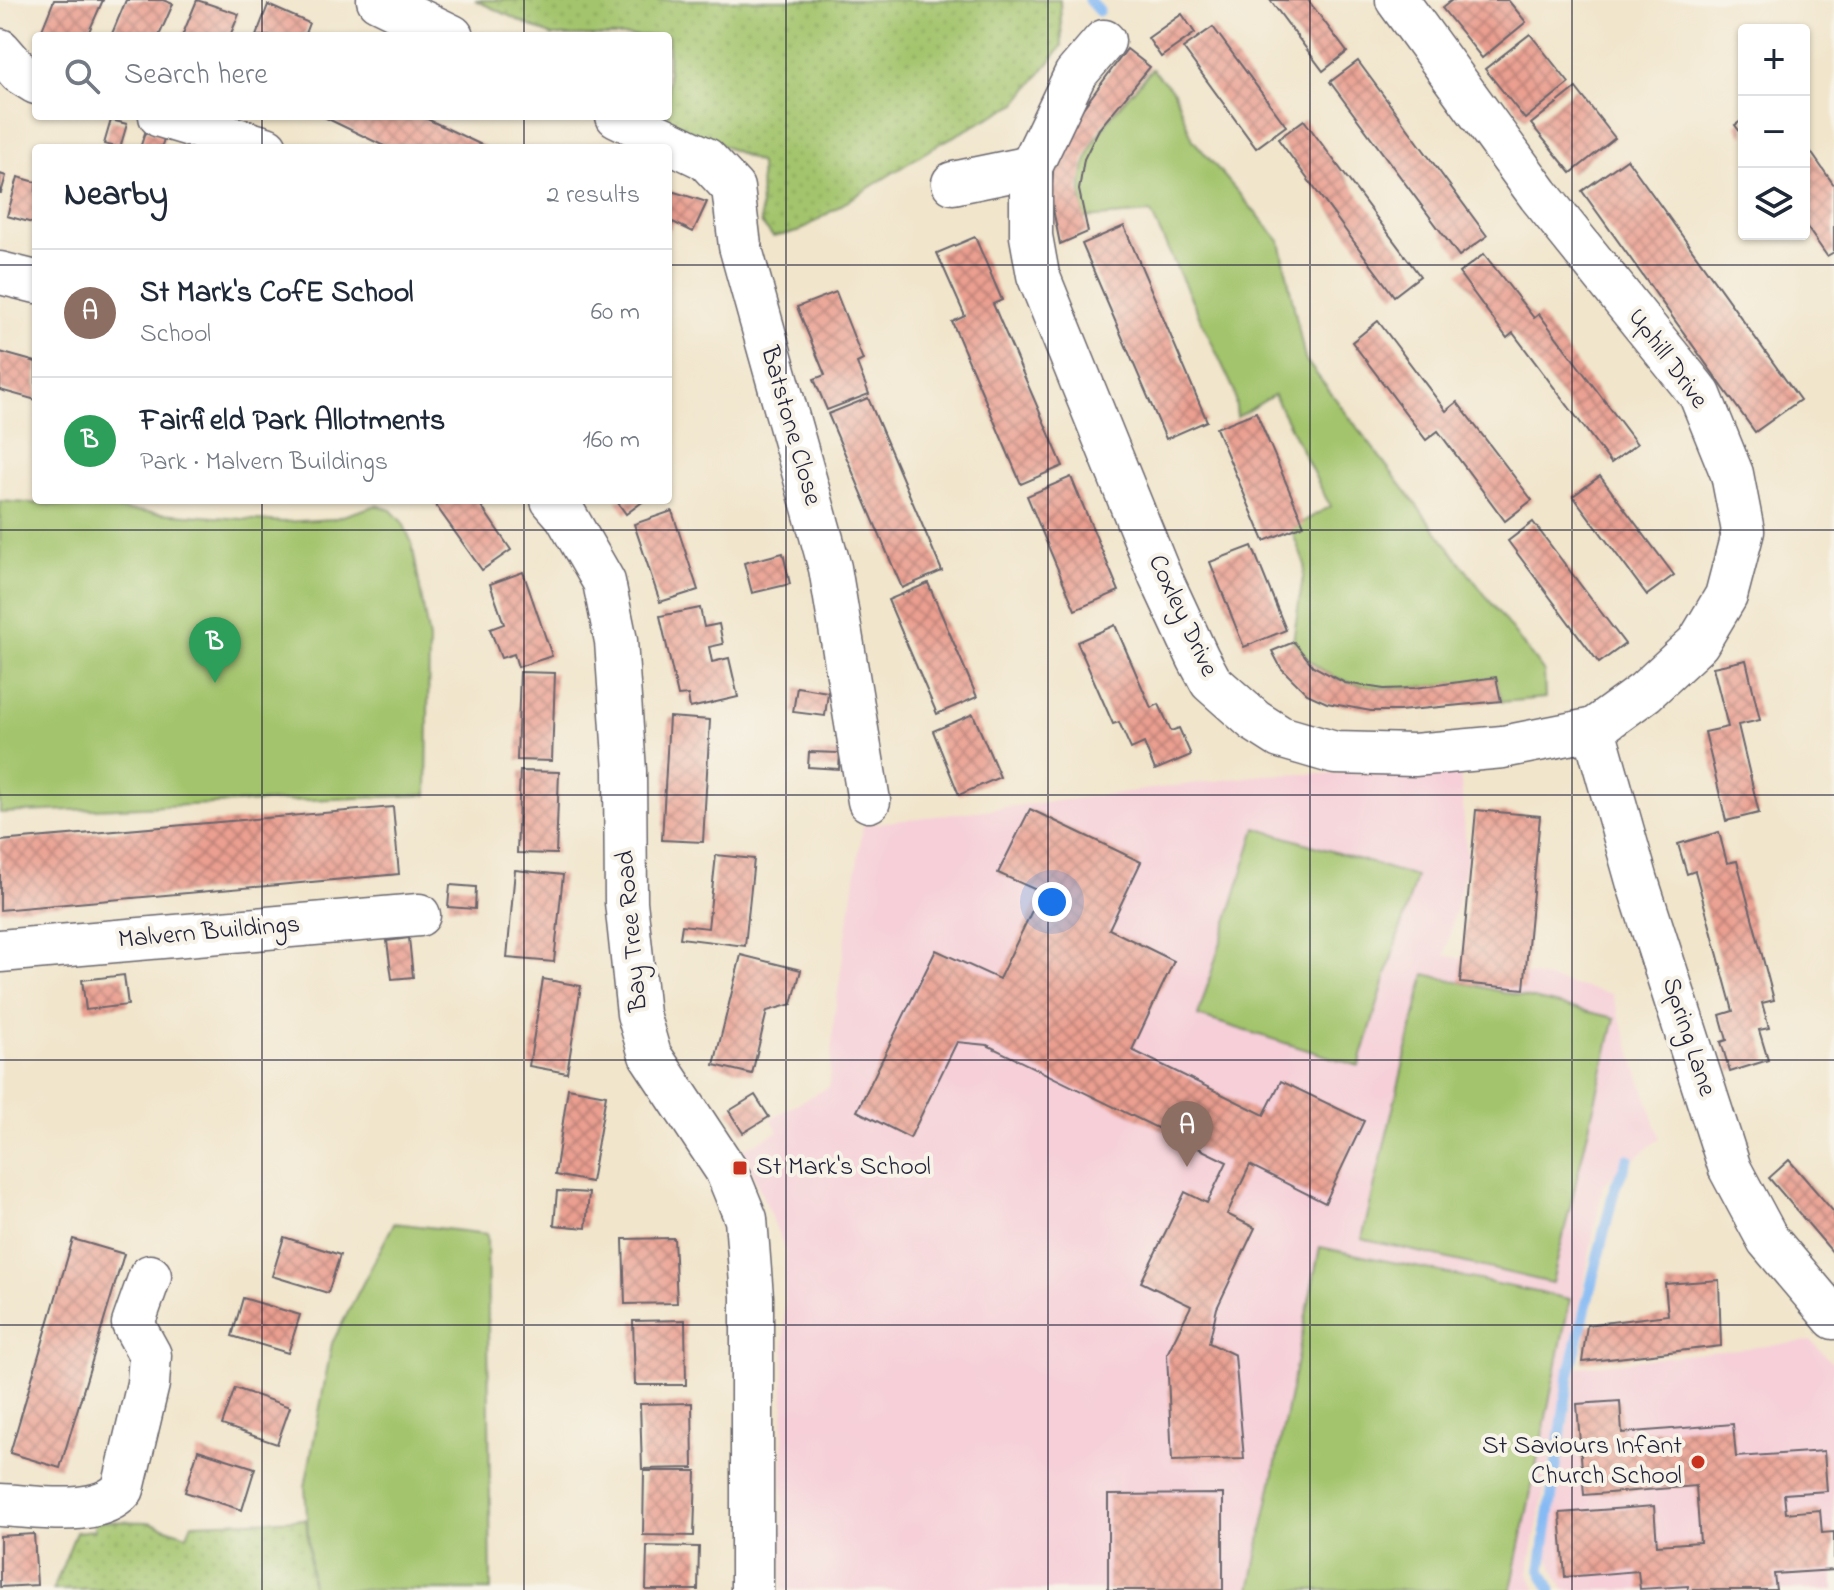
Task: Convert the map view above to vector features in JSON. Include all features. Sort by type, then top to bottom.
[{"type":"street","points":[[378,0],[444,32]]},
{"type":"street","name":"Uphill Drive","points":[[1397,0],[1539,195],[1700,395],[1732,474],[1743,531],[1726,596],[1698,643],[1645,692],[1594,729]]},
{"type":"street","name":"Coxley Drive","points":[[1104,41],[1075,75],[1031,167],[1031,236],[1038,275],[1179,617],[1211,682],[1233,704],[1280,737],[1335,753],[1429,754],[1503,747],[1594,729]]},
{"type":"street","points":[[0,50],[20,73],[32,80]]},
{"type":"street","points":[[173,120],[253,144]]},
{"type":"street","name":"Batstone Close","points":[[625,120],[706,159],[733,188],[740,246],[830,568],[869,801]]},
{"type":"street","points":[[953,183],[1031,167]]},
{"type":"street","points":[[0,273],[32,281]]},
{"type":"street","name":"Bay Tree Road","points":[[556,504],[566,516],[604,582],[616,641],[625,771],[626,902],[638,1014],[650,1055],[726,1170],[746,1219],[752,1297],[752,1590]]},
{"type":"street","name":"Spring Lane","points":[[1594,729],[1637,881],[1730,1169],[1768,1240],[1834,1318]]},
{"type":"street","name":"Malvern Buildings","points":[[0,951],[419,915]]},
{"type":"street","points":[[0,1505],[95,1505],[114,1500],[123,1489],[148,1384],[150,1355],[133,1324],[150,1276]]},
{"type":"shaded area","points":[[1460,771],[1467,860],[1445,955],[1612,994],[1660,1138],[1603,1184],[1528,1574],[1537,1590],[782,1590],[785,1250],[743,1149],[778,1132],[771,1118],[829,1087],[834,1016],[863,825],[1263,775]]},
{"type":"shaded area","name":"St Saviours Infant Church School","points":[[1811,1341],[1834,1364],[1834,1590],[1564,1590],[1548,1557],[1577,1367]]},
{"type":"green space","points":[[475,0],[1060,0],[1062,46],[1017,103],[939,144],[798,232],[773,237],[761,223],[760,163],[668,120],[672,120],[672,32],[543,32]]},
{"type":"green space","points":[[1152,69],[1174,92],[1193,140],[1280,241],[1305,359],[1544,672],[1545,698],[1502,702],[1495,677],[1413,687],[1359,685],[1334,677],[1312,662],[1293,641],[1305,565],[1291,529],[1330,506],[1274,395],[1237,417],[1234,390],[1151,213],[1084,218],[1083,172],[1089,153],[1109,119]]},
{"type":"green space","points":[[0,501],[283,522],[333,519],[377,505],[391,510],[403,523],[412,543],[429,640],[427,795],[0,813]]},
{"type":"green space","points":[[1256,828],[1416,877],[1359,1066],[1198,1016]]},
{"type":"green space","points":[[1425,974],[1615,1018],[1552,1283],[1362,1239]]},
{"type":"green space","points":[[394,1223],[487,1234],[491,1590],[312,1590],[305,1487],[332,1343]]},
{"type":"green space","points":[[1320,1247],[1570,1299],[1511,1590],[1250,1590]]},
{"type":"green space","points":[[306,1519],[312,1590],[53,1590],[76,1532],[94,1530],[94,1521],[149,1522],[187,1535],[192,1523]]},
{"type":"building","points":[[54,0],[103,0],[89,32],[42,30]]},
{"type":"building","points":[[126,0],[163,0],[173,4],[161,32],[113,32]]},
{"type":"building","points":[[197,0],[239,14],[232,32],[184,32]]},
{"type":"building","points":[[1270,0],[1308,0],[1347,52],[1323,71]]},
{"type":"building","points":[[1452,0],[1508,0],[1526,22],[1482,58],[1442,8]]},
{"type":"building","points":[[268,5],[309,23],[306,32],[258,32]]},
{"type":"building","points":[[1182,14],[1195,33],[1161,57],[1148,38]]},
{"type":"building","points":[[1213,27],[1286,126],[1256,148],[1183,48]]},
{"type":"building","points":[[1530,34],[1569,83],[1525,119],[1485,69]]},
{"type":"building","points":[[1127,49],[1150,67],[1099,129],[1084,159],[1079,190],[1088,232],[1060,244],[1051,199],[1054,157],[1069,127]]},
{"type":"building","points":[[1358,61],[1487,236],[1459,256],[1330,82]]},
{"type":"building","points":[[1576,88],[1615,138],[1571,173],[1531,124]]},
{"type":"building","points":[[111,120],[127,124],[121,144],[104,144]]},
{"type":"building","points":[[330,120],[429,120],[480,144],[380,144]]},
{"type":"building","points":[[1304,120],[1420,276],[1394,296],[1278,139]]},
{"type":"building","points":[[146,130],[165,136],[162,144],[141,144]]},
{"type":"building","points":[[1810,151],[1834,185],[1834,252],[1827,256],[1810,232]]},
{"type":"building","points":[[1627,159],[1800,400],[1755,432],[1582,191]]},
{"type":"building","points":[[0,174],[6,176],[1,193],[0,193]]},
{"type":"building","points":[[18,177],[32,181],[32,223],[7,216]]},
{"type":"building","points":[[672,191],[707,202],[693,232],[673,222],[672,224]]},
{"type":"building","points":[[1124,226],[1207,421],[1166,439],[1082,244]]},
{"type":"building","points":[[975,237],[1002,300],[993,304],[1063,466],[1021,484],[952,322],[965,316],[937,253]]},
{"type":"building","points":[[1484,254],[1534,318],[1539,314],[1637,444],[1611,463],[1513,333],[1507,338],[1459,273]]},
{"type":"building","points":[[836,292],[863,360],[857,363],[869,394],[827,410],[814,379],[825,375],[797,307]]},
{"type":"building","points":[[1378,321],[1446,411],[1457,402],[1532,500],[1505,521],[1438,431],[1426,440],[1352,342]]},
{"type":"building","points":[[0,352],[32,361],[32,399],[0,390]]},
{"type":"building","points":[[868,398],[942,571],[902,588],[828,414]]},
{"type":"building","points":[[1256,412],[1304,525],[1264,541],[1216,428]]},
{"type":"building","points":[[1600,476],[1674,575],[1647,595],[1573,496]]},
{"type":"building","points":[[1071,477],[1119,591],[1075,610],[1027,496]]},
{"type":"building","points":[[435,504],[480,504],[511,550],[482,570]]},
{"type":"building","points":[[619,504],[640,504],[626,514]]},
{"type":"building","points":[[672,511],[698,590],[660,602],[634,524]]},
{"type":"building","points":[[1533,522],[1625,644],[1599,663],[1508,541]]},
{"type":"building","points":[[1252,546],[1286,630],[1244,647],[1210,562]]},
{"type":"building","points":[[783,553],[790,584],[752,593],[744,563]]},
{"type":"building","points":[[523,572],[552,656],[518,667],[514,654],[501,658],[490,629],[504,624],[490,584]]},
{"type":"building","points":[[928,583],[977,697],[937,714],[888,600]]},
{"type":"building","points":[[700,608],[704,627],[719,624],[723,644],[709,647],[712,662],[729,658],[738,697],[690,708],[688,695],[678,696],[660,616]]},
{"type":"building","points":[[1115,625],[1151,708],[1159,704],[1171,731],[1179,728],[1191,755],[1155,770],[1144,743],[1131,749],[1119,722],[1113,724],[1077,642]]},
{"type":"building","points":[[1294,642],[1313,666],[1345,683],[1384,689],[1415,688],[1496,677],[1501,701],[1399,711],[1371,711],[1327,703],[1307,694],[1281,668],[1272,651]]},
{"type":"building","points":[[1746,660],[1760,720],[1738,725],[1759,813],[1726,821],[1705,732],[1728,727],[1713,667]]},
{"type":"building","points":[[520,672],[555,673],[552,761],[517,760]]},
{"type":"building","points":[[797,687],[828,692],[825,716],[793,712]]},
{"type":"building","points":[[973,714],[1000,777],[959,795],[933,731]]},
{"type":"building","points":[[669,717],[710,720],[703,842],[662,840]]},
{"type":"building","points":[[809,752],[840,753],[839,769],[808,767]]},
{"type":"building","points":[[520,771],[559,772],[556,854],[517,853]]},
{"type":"building","points":[[393,807],[399,874],[0,910],[0,841]]},
{"type":"building","points":[[1030,809],[1141,862],[1109,929],[1174,961],[1132,1050],[1264,1115],[1281,1081],[1364,1121],[1325,1203],[1250,1165],[1227,1214],[1255,1228],[1217,1308],[1209,1343],[1235,1355],[1244,1459],[1172,1461],[1167,1354],[1191,1306],[1141,1282],[1185,1192],[1207,1203],[1227,1162],[987,1045],[957,1042],[910,1138],[857,1111],[936,950],[999,979],[1041,892],[998,873]]},
{"type":"building","points":[[1476,810],[1540,816],[1524,989],[1460,983]]},
{"type":"building","points":[[1719,832],[1727,863],[1737,861],[1774,1000],[1762,1003],[1769,1028],[1759,1030],[1768,1060],[1730,1072],[1721,1042],[1727,1040],[1720,1015],[1733,1011],[1695,871],[1687,874],[1678,844]]},
{"type":"building","points":[[716,855],[754,859],[745,946],[680,938],[682,925],[708,928]]},
{"type":"building","points":[[515,870],[563,875],[554,962],[507,958]]},
{"type":"building","points":[[450,885],[476,887],[475,909],[448,907]]},
{"type":"building","points":[[409,938],[413,977],[392,979],[387,941]]},
{"type":"building","points":[[741,955],[801,970],[792,1004],[767,1011],[752,1074],[714,1065]]},
{"type":"building","points":[[124,975],[128,1005],[86,1010],[82,980]]},
{"type":"building","points":[[543,979],[581,986],[567,1073],[529,1066]]},
{"type":"building","points":[[568,1088],[606,1095],[591,1182],[555,1175]]},
{"type":"building","points":[[755,1095],[769,1117],[743,1133],[729,1111]]},
{"type":"building","points":[[1789,1160],[1834,1212],[1834,1254],[1769,1178]]},
{"type":"building","points":[[557,1191],[589,1193],[586,1228],[554,1225]]},
{"type":"building","points":[[284,1237],[340,1255],[328,1293],[272,1276]]},
{"type":"building","points":[[674,1238],[677,1303],[625,1304],[623,1239]]},
{"type":"building","points":[[73,1239],[124,1254],[60,1468],[10,1453]]},
{"type":"building","points":[[1719,1280],[1721,1346],[1582,1362],[1587,1325],[1668,1315],[1665,1284]]},
{"type":"building","points":[[243,1298],[300,1315],[288,1353],[232,1336]]},
{"type":"building","points":[[685,1320],[686,1385],[635,1385],[633,1321]]},
{"type":"building","points":[[235,1388],[290,1407],[277,1444],[222,1425]]},
{"type":"building","points":[[1620,1401],[1622,1433],[1733,1424],[1736,1457],[1824,1451],[1827,1491],[1784,1494],[1786,1513],[1820,1510],[1822,1533],[1834,1532],[1834,1570],[1774,1574],[1776,1590],[1688,1590],[1688,1586],[1640,1589],[1638,1571],[1565,1577],[1560,1513],[1654,1506],[1657,1545],[1700,1542],[1696,1486],[1584,1495],[1577,1404]]},
{"type":"building","points":[[692,1403],[693,1468],[642,1469],[640,1404]]},
{"type":"building","points":[[198,1450],[255,1468],[242,1510],[185,1492]]},
{"type":"building","points":[[644,1471],[696,1471],[694,1536],[643,1535]]},
{"type":"building","points":[[1223,1494],[1223,1590],[1108,1590],[1108,1495]]},
{"type":"building","points":[[34,1534],[37,1585],[0,1587],[0,1536]]},
{"type":"building","points":[[647,1546],[699,1547],[698,1590],[646,1590]]},
{"type":"waterway","points":[[1089,0],[1099,11]]},
{"type":"waterway","points":[[1551,1590],[1541,1570],[1569,1376],[1615,1187],[1628,1159]]},
{"type":"place","name":"Fairfield Park Allotments","points":[[215,683]]},
{"type":"place","name":"St Mark's CofE School","points":[[1187,1167]]},
{"type":"place","name":"St Mark's School","points":[[740,1168]]},
{"type":"place","name":"St Saviours Infant Church School","points":[[1698,1462]]}]
